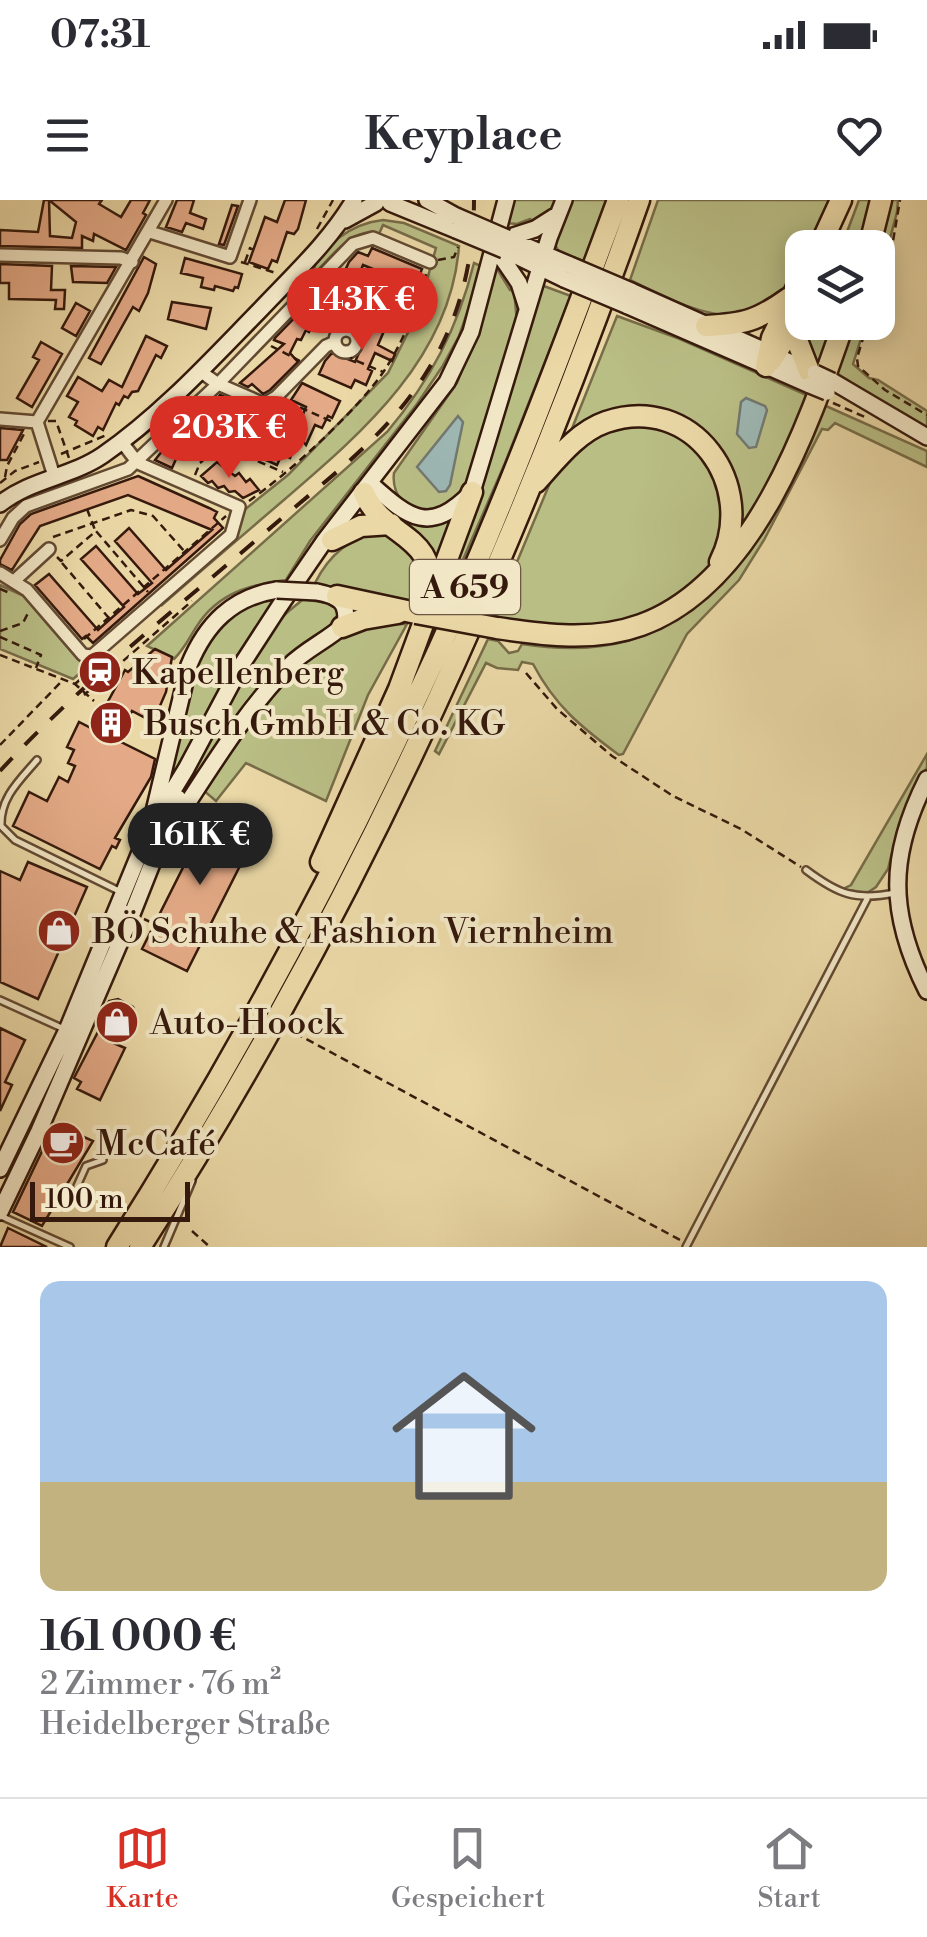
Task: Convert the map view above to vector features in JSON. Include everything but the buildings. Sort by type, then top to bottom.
[{"type":"highway","points":[[827,230],[841,200]]},
{"type":"highway","points":[[842,230],[853,200]]},
{"type":"highway","points":[[873,230],[881,200]]},
{"type":"highway","name":"A 659","points":[[140,1247],[289,994],[393,792],[528,491],[634,202]]},
{"type":"highway","name":"A 659","points":[[117,1247],[209,1096],[284,962],[377,782],[634,202]]},
{"type":"highway","points":[[706,326],[740,325],[763,316],[785,314]]},
{"type":"highway","points":[[770,359],[785,331]]},
{"type":"highway","points":[[770,359],[785,331]]},
{"type":"highway","points":[[802,340],[811,377]]},
{"type":"highway","points":[[327,594],[417,615],[548,635],[614,632],[668,612],[710,579],[739,549],[776,486],[837,340]]},
{"type":"highway","points":[[528,491],[568,448],[604,423],[638,417],[674,424],[709,449],[723,470],[730,492],[730,535],[710,579]]},
{"type":"highway","points":[[284,962],[296,916],[380,735],[430,567],[416,544],[372,509],[368,488]]},
{"type":"highway","points":[[417,615],[472,492]]},
{"type":"highway","points":[[332,540],[362,526],[391,524]]},
{"type":"highway","points":[[342,627],[363,619],[417,615]]},
{"type":"main road","points":[[0,501],[14,481],[118,436],[200,371],[341,222],[354,200]]},
{"type":"main road","points":[[426,200],[500,248],[542,260],[811,377],[828,391],[927,437]]},
{"type":"main road","points":[[150,828],[242,664],[279,607],[325,540],[426,412],[460,358],[481,300],[506,200]]},
{"type":"main road","points":[[341,222],[383,201],[456,223]]},
{"type":"main road","points":[[500,248],[534,229],[561,207]]},
{"type":"main road","points":[[368,488],[401,511],[424,518],[447,514],[472,492],[561,207]]},
{"type":"main road","points":[[500,248],[527,310]]},
{"type":"main road","points":[[629,298],[706,326],[770,359]]},
{"type":"main road","points":[[279,607],[368,488]]},
{"type":"main road","points":[[0,1169],[67,1030],[126,894],[150,828],[197,645],[210,625],[246,598],[272,590],[327,594],[346,614],[342,627],[294,661],[245,716],[159,846]]},
{"type":"main road","points":[[0,1214],[40,1131],[159,846],[186,769]]},
{"type":"main road","points":[[927,779],[910,812],[899,852],[896,893],[908,946],[927,991]]},
{"type":"street","points":[[34,421],[166,200]]},
{"type":"street","points":[[150,232],[230,257],[250,200]]},
{"type":"street","points":[[0,540],[13,518],[26,506],[131,464],[218,384],[352,244],[373,238],[430,262]]},
{"type":"street","points":[[0,255],[121,258],[132,262]]},
{"type":"street","points":[[200,371],[218,384],[264,404],[335,342],[343,330],[357,336],[356,346],[348,352],[335,342]]},
{"type":"street","points":[[0,419],[34,421]]},
{"type":"street","points":[[34,421],[50,467]]},
{"type":"street","points":[[0,573],[27,590],[76,647],[92,656],[231,535],[239,508],[191,485],[131,464],[118,436]]},
{"type":"street","points":[[14,580],[50,543]]},
{"type":"lane","points":[[36,760],[6,798],[0,810],[1,826],[14,840],[126,894]]},
{"type":"lane","points":[[806,870],[832,890],[867,899],[896,893]]},
{"type":"lane","points":[[686,1246],[867,899]]},
{"type":"lane","points":[[0,1000],[67,1030]]},
{"type":"lane","points":[[164,1247],[193,1180],[204,1143]]},
{"type":"lane","points":[[75,1202],[86,1166],[103,1160]]},
{"type":"lane","points":[[0,1214],[70,1247]]},
{"type":"path","points":[[313,234],[333,200]]},
{"type":"path","points":[[894,230],[900,200]]},
{"type":"path","points":[[244,263],[250,248],[254,250]]},
{"type":"path","points":[[76,647],[185,552],[285,473],[337,424],[383,372],[415,311],[430,262]]},
{"type":"path","points":[[357,336],[378,296],[415,311]]},
{"type":"path","points":[[262,340],[297,358],[306,368]]},
{"type":"path","points":[[862,340],[858,366],[885,390],[927,415]]},
{"type":"path","points":[[348,352],[352,359],[383,372]]},
{"type":"path","points":[[828,391],[868,418]]},
{"type":"path","points":[[276,397],[337,424]]},
{"type":"path","points":[[191,485],[200,463],[264,404]]},
{"type":"path","points":[[5,478],[7,466],[34,421],[56,421],[70,460]]},
{"type":"path","points":[[0,483],[5,478],[70,460],[118,436]]},
{"type":"path","points":[[220,445],[285,473]]},
{"type":"path","points":[[87,509],[96,531],[155,601]]},
{"type":"path","points":[[108,618],[50,543],[131,510],[153,516],[185,552]]},
{"type":"path","points":[[61,562],[96,531]]},
{"type":"path","points":[[0,589],[20,598]]},
{"type":"path","points":[[84,695],[192,600]]},
{"type":"path","points":[[0,634],[27,619],[26,602]]},
{"type":"path","points":[[0,634],[40,655],[35,670]]},
{"type":"path","points":[[0,655],[74,684],[94,702]]},
{"type":"path","points":[[526,673],[557,709],[612,756],[672,796],[741,829],[806,870]]},
{"type":"path","points":[[74,684],[80,680]]},
{"type":"path","points":[[0,745],[62,681]]},
{"type":"path","points":[[295,1033],[686,1246]]},
{"type":"path","points":[[192,1231],[210,1247]]},
{"type":"green space","points":[[511,200],[557,200],[547,215],[534,223],[530,219],[504,223]]},
{"type":"green space","points":[[570,200],[606,200],[584,261],[559,252],[553,241]]},
{"type":"green space","points":[[658,200],[836,200],[821,230],[785,230],[785,289],[768,304],[749,313],[709,313],[630,280]]},
{"type":"green space","points":[[859,200],[875,200],[867,230],[848,230]]},
{"type":"green space","points":[[888,200],[898,200],[892,230],[882,230]]},
{"type":"green space","points":[[383,220],[404,223],[459,246],[452,286],[421,357],[398,389],[344,447],[162,605],[160,602],[235,536],[243,511],[288,475],[388,373],[418,312],[436,248],[383,225],[379,234],[360,234],[351,239],[312,276],[321,255],[338,238]]},
{"type":"green space","points":[[474,263],[483,267],[459,336],[442,367],[310,541],[286,580],[247,588],[225,598],[205,615],[174,659],[147,646],[387,432],[441,353],[460,310]]},
{"type":"green space","points":[[496,267],[510,290],[514,289],[517,323],[467,485],[445,507],[418,511],[399,497],[394,473],[457,383],[485,312]]},
{"type":"green space","points":[[541,285],[571,296],[505,463],[389,730]]},
{"type":"green space","points":[[617,316],[680,339],[811,397],[778,472],[734,548],[738,505],[677,420],[569,436]]},
{"type":"green space","points":[[805,340],[833,340],[823,365],[815,360]]},
{"type":"green space","points":[[847,340],[861,340],[853,364],[869,378],[927,411],[927,430],[836,373]]},
{"type":"green space","points":[[826,406],[927,451],[927,467],[835,423],[828,430],[822,429],[764,540],[739,580],[687,634],[623,754],[619,755],[581,725],[550,692],[533,664],[522,662],[518,670],[486,663],[439,754],[435,751],[488,639],[498,641],[509,653],[518,651],[522,644],[584,648],[636,638],[679,617],[715,587],[772,505],[821,408]]},
{"type":"green space","points":[[652,424],[702,450],[728,508],[711,566],[688,590],[630,621],[569,628],[494,617],[552,478],[563,462],[594,436]]},
{"type":"green space","points":[[378,500],[414,522],[432,524],[454,517],[439,564]]},
{"type":"green space","points":[[381,529],[418,555],[423,604],[315,583],[342,548]]},
{"type":"green space","points":[[0,585],[24,596],[86,668],[73,679],[0,649]]},
{"type":"green space","points":[[276,598],[213,700],[164,798],[194,665],[203,645],[241,607]]},
{"type":"green space","points":[[303,599],[326,603],[328,600],[339,605],[339,620],[321,634],[176,812],[250,662],[282,617]]},
{"type":"green space","points":[[377,624],[407,624],[368,695],[326,801],[246,763],[216,801],[203,790],[264,706],[299,668],[340,637]]},
{"type":"green space","points":[[927,754],[927,767],[899,824],[888,869],[867,893],[843,889],[851,885]]},
{"type":"water","points":[[746,398],[767,410],[756,447],[749,448],[737,434],[741,402]]},
{"type":"water","points":[[458,416],[463,422],[450,485],[439,492],[417,467]]},
{"type":"railway","points":[[0,771],[102,672],[341,468],[396,414],[438,353],[456,312],[468,268],[474,200]]},
{"type":"place","name":"Kapellenberg","points":[[100,672]]},
{"type":"place","name":"Busch GmbH & Co. KG","points":[[111,723]]},
{"type":"place","name":"BÖ Schuhe & Fashion Viernheim","points":[[59,931]]},
{"type":"place","name":"Auto-Hoock","points":[[117,1022]]},
{"type":"place","name":"McCafé","points":[[63,1143]]}]
